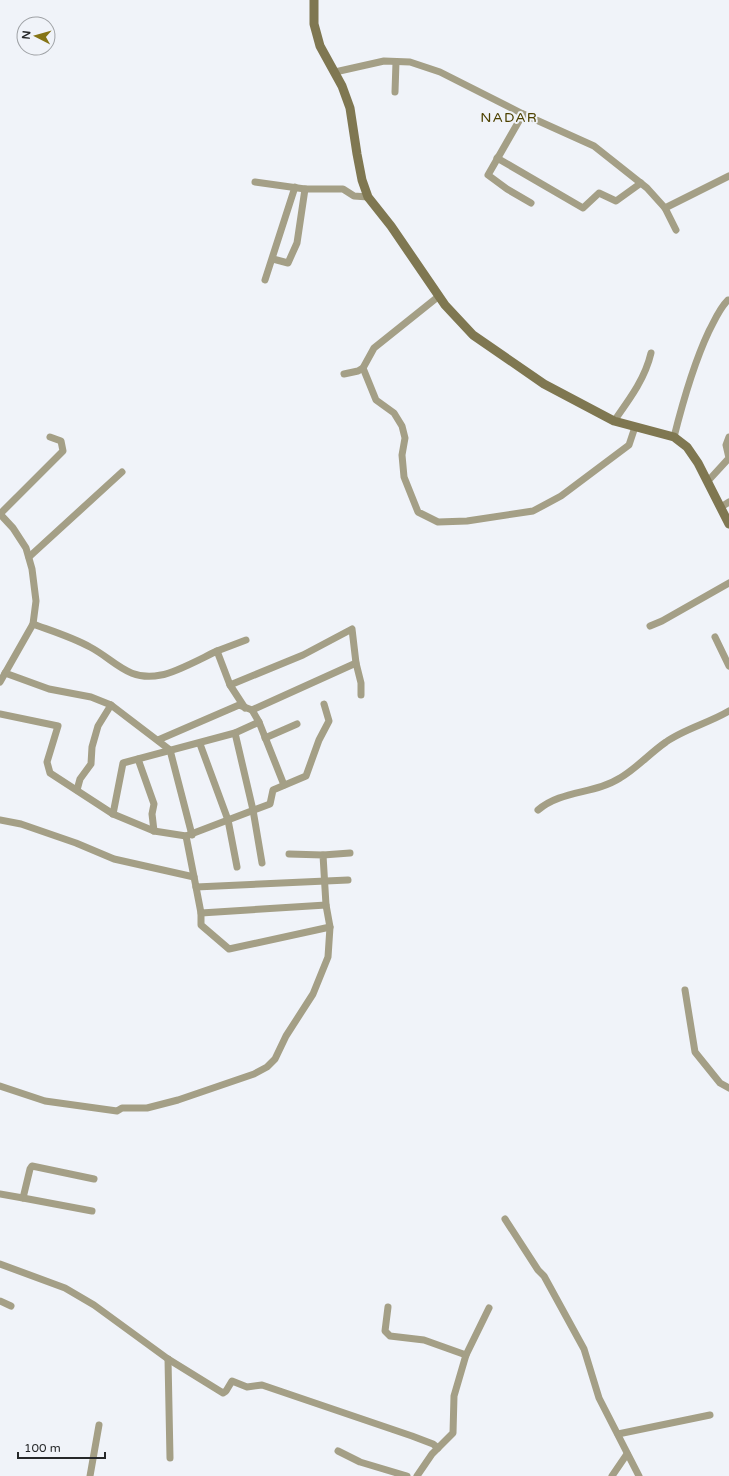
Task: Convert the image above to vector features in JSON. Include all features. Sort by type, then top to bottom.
[{"type":"main road","points":[[314,0],[314,24],[320,46],[342,86],[350,108],[362,180],[368,197],[391,226],[445,305],[473,335],[544,384],[614,421],[674,437],[687,447],[708,481],[725,504],[729,524]]},
{"type":"street","points":[[335,72],[384,61],[410,62],[427,66],[524,114],[594,146],[642,183],[665,208],[676,230]]},
{"type":"street","points":[[395,92],[396,62]]},
{"type":"street","points":[[524,114],[488,175],[531,203]]},
{"type":"street","points":[[497,158],[583,208],[599,193],[616,201],[642,183]]},
{"type":"street","points":[[665,208],[729,176]]},
{"type":"street","points":[[255,182],[305,189],[343,189],[354,196],[368,197]]},
{"type":"street","points":[[265,280],[295,187]]},
{"type":"street","points":[[273,259],[288,263],[296,243],[305,189]]},
{"type":"street","points":[[344,374],[358,371],[363,368],[374,348],[440,296]]},
{"type":"street","points":[[674,437],[687,385],[703,344],[720,308],[729,300]]},
{"type":"street","points":[[614,421],[630,399],[648,366],[651,353]]},
{"type":"street","points":[[363,368],[376,400],[394,413],[402,426],[405,438],[402,455],[404,478],[418,512],[438,522],[467,520],[533,511],[561,496],[629,445],[635,427]]},
{"type":"street","points":[[0,682],[33,624],[36,601],[29,557],[26,548],[14,528],[0,514],[63,451],[61,441],[50,437]]},
{"type":"street","points":[[708,481],[729,458],[726,445],[729,438]]},
{"type":"street","points":[[29,557],[122,472]]},
{"type":"street","points":[[650,626],[662,621],[729,583]]},
{"type":"street","points":[[33,624],[90,647],[125,671],[149,677],[162,675],[246,640]]},
{"type":"street","points":[[230,685],[303,655],[352,629],[356,663],[361,683],[361,695]]},
{"type":"street","points":[[715,637],[729,666]]},
{"type":"street","points":[[217,651],[230,685],[259,722],[284,786]]},
{"type":"street","points":[[158,740],[239,706],[249,709],[356,663]]},
{"type":"street","points":[[5,673],[49,689],[91,697],[111,705],[170,750],[189,835],[194,877],[201,913],[201,925],[229,949],[330,927]]},
{"type":"street","points":[[0,714],[58,726],[47,762],[50,773],[113,814],[154,831],[189,835],[270,804],[273,790],[306,776],[319,740],[329,720],[324,704]]},
{"type":"street","points":[[77,790],[80,778],[91,764],[92,747],[98,726],[111,705]]},
{"type":"street","points":[[538,810],[547,802],[557,798],[600,787],[620,778],[666,741],[716,719],[729,711]]},
{"type":"street","points":[[113,814],[123,763],[170,750],[200,744],[235,733],[259,722]]},
{"type":"street","points":[[265,738],[296,724]]},
{"type":"street","points":[[235,733],[253,810],[262,863]]},
{"type":"street","points":[[200,744],[228,820],[237,867]]},
{"type":"street","points":[[138,758],[154,804],[152,814],[154,831]]},
{"type":"street","points":[[0,820],[21,824],[76,843],[114,859],[194,877]]},
{"type":"street","points":[[289,854],[323,855],[350,853]]},
{"type":"street","points":[[0,1086],[51,1102],[117,1111],[122,1108],[148,1108],[178,1100],[254,1074],[267,1067],[275,1059],[286,1036],[314,994],[328,957],[330,927],[326,904],[323,855]]},
{"type":"street","points":[[196,887],[348,880]]},
{"type":"street","points":[[201,913],[326,904]]},
{"type":"street","points":[[685,990],[695,1052],[720,1083],[729,1088]]},
{"type":"street","points":[[23,1198],[32,1166],[94,1178]]},
{"type":"street","points":[[0,1194],[92,1210]]},
{"type":"street","points":[[505,1219],[538,1270],[544,1276],[584,1349],[599,1398],[639,1476]]},
{"type":"street","points":[[0,1264],[65,1288],[94,1305],[168,1359],[223,1393],[232,1381],[248,1387],[262,1385],[412,1436],[433,1444],[438,1448]]},
{"type":"street","points":[[0,1301],[11,1306]]},
{"type":"street","points":[[388,1307],[385,1331],[390,1336],[424,1340],[466,1355]]},
{"type":"street","points":[[417,1476],[438,1448],[453,1433],[454,1396],[466,1355],[489,1308]]},
{"type":"street","points":[[168,1359],[170,1458]]},
{"type":"street","points":[[618,1434],[710,1415]]},
{"type":"street","points":[[90,1476],[99,1425]]},
{"type":"street","points":[[338,1451],[360,1462],[407,1476]]},
{"type":"street","points":[[612,1476],[627,1454]]},
{"type":"district","name":"NADAR","points":[[509,117]]}]
